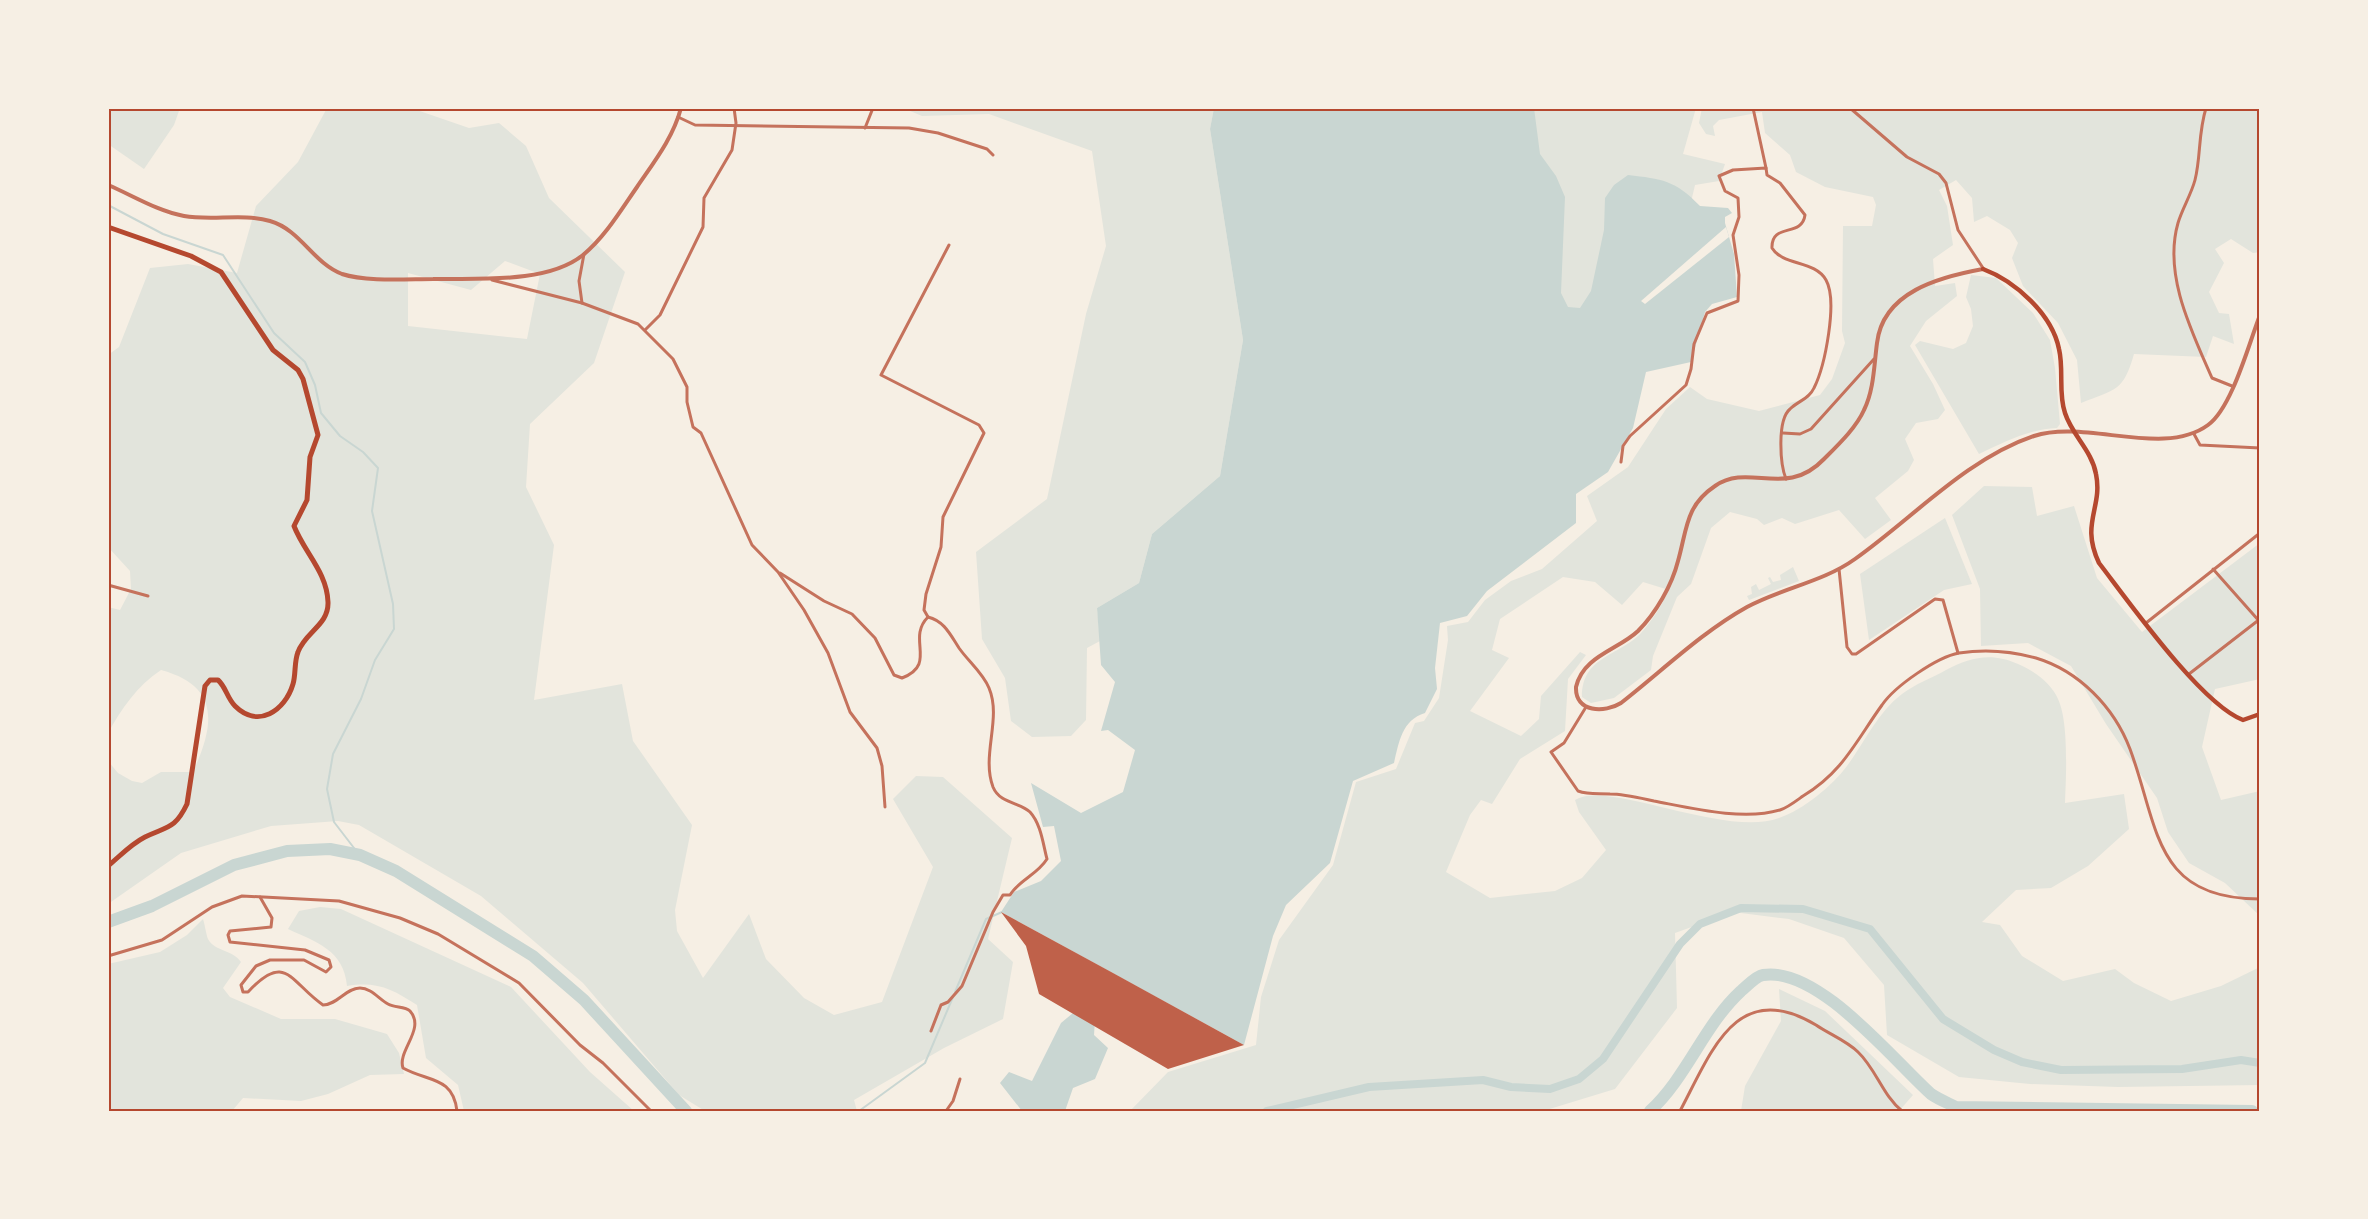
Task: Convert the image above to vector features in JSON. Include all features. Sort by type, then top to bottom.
[{"type":"main road","points":[[108,227],[191,256],[220,272],[273,350],[298,370],[303,380],[318,435],[310,457],[306,500],[294,526],[312,555],[324,583],[328,600],[327,612],[320,626],[298,651],[292,685],[274,712],[267,717],[251,717],[240,711],[228,696],[224,685],[218,680],[210,680],[205,686],[196,731],[188,804],[166,831],[140,841],[108,866]]},
{"type":"main road","points":[[1983,269],[2002,276],[2033,305],[2052,330],[2059,349],[2064,410],[2072,432],[2090,457],[2096,474],[2097,492],[2090,526],[2092,548],[2099,563],[2188,674],[2223,710],[2243,720],[2260,714]]},
{"type":"street","points":[[108,185],[182,216],[206,219],[260,218],[276,223],[295,234],[328,266],[344,274],[419,279],[542,273],[566,265],[584,254],[605,232],[654,161],[681,108]]},
{"type":"street","points":[[645,330],[660,315],[704,227],[704,198],[732,150],[736,123],[734,108]]},
{"type":"street","points":[[865,128],[873,108]]},
{"type":"street","points":[[1753,108],[1767,175],[1780,183],[1805,215],[1804,222],[1798,228],[1779,232],[1774,236],[1772,248],[1778,254],[1820,271],[1826,279],[1832,296],[1827,340],[1814,388],[1785,414],[1780,459],[1786,479]]},
{"type":"street","points":[[1850,108],[1907,158],[1939,174],[1946,183],[1958,230],[1968,242],[1983,269],[1956,275],[1902,297],[1890,308],[1881,322],[1868,400],[1859,418],[1817,466],[1804,475],[1786,479],[1727,479],[1706,493],[1685,522],[1675,571],[1650,616],[1637,632],[1592,660],[1580,675],[1576,692],[1586,706],[1600,711],[1621,704],[1736,613],[1761,600],[1839,569],[1990,457],[2036,436],[2072,432],[2164,438],[2194,434],[2211,423],[2224,405],[2260,315]]},
{"type":"street","points":[[2206,108],[2199,130],[2194,181],[2178,224],[2174,268],[2179,291],[2212,378],[2232,386]]},
{"type":"street","points":[[678,117],[695,125],[736,123],[909,128],[938,133],[987,149],[993,155]]},
{"type":"street","points":[[1621,462],[1623,446],[1630,436],[1689,380],[1694,344],[1707,313],[1736,304],[1738,301],[1739,275],[1733,235],[1740,208],[1738,198],[1725,191],[1719,176],[1733,170],[1766,168]]},
{"type":"street","points":[[932,1031],[941,1005],[948,1002],[962,986],[993,912],[1003,896],[1010,895],[1014,889],[1033,876],[1047,859],[1041,831],[1033,814],[1008,802],[993,786],[990,760],[993,709],[989,686],[942,623],[928,617],[924,610],[926,594],[940,547],[943,517],[984,433],[979,425],[881,375],[949,245]]},
{"type":"street","points":[[582,303],[579,281],[584,254]]},
{"type":"street","points":[[482,277],[582,303],[638,324],[673,359],[687,387],[687,402],[693,427],[701,433],[752,545],[778,572],[828,653],[849,712],[877,748],[882,766],[885,807]]},
{"type":"street","points":[[1782,433],[1800,434],[1811,429],[1875,358]]},
{"type":"street","points":[[2194,434],[2200,445],[2260,448]]},
{"type":"street","points":[[2146,623],[2260,533]]},
{"type":"street","points":[[1839,569],[1847,647],[1852,654],[1856,654],[1935,599],[1943,600],[1958,653]]},
{"type":"street","points":[[2188,674],[2259,620],[2213,569]]},
{"type":"street","points":[[778,572],[786,574],[804,589],[852,614],[875,638],[886,665],[894,675],[902,678],[913,674],[920,664],[918,637],[922,622],[928,617]]},
{"type":"street","points":[[108,585],[148,596]]},
{"type":"street","points":[[1586,706],[1564,743],[1551,753],[1578,791],[1585,794],[1621,795],[1705,812],[1780,810],[1831,775],[1848,757],[1893,692],[1911,677],[1958,653],[1998,651],[2014,653],[2058,666],[2081,680],[2098,698],[2125,737],[2149,817],[2168,859],[2185,878],[2203,890],[2240,899],[2260,898]]},
{"type":"street","points":[[108,956],[162,940],[226,900],[242,896],[339,901],[400,918],[438,934],[519,983],[580,1045],[621,1079],[651,1111]]},
{"type":"street","points":[[260,897],[272,918],[272,927],[230,931],[228,935],[230,942],[305,950],[329,960],[332,968],[326,972],[300,960],[263,962],[241,985],[243,992],[248,992],[269,972],[287,974],[323,1005],[360,988],[368,990],[392,1006],[408,1010],[414,1029],[402,1058],[403,1068],[450,1089],[455,1097],[457,1111]]},
{"type":"street","points":[[1680,1111],[1719,1039],[1728,1028],[1750,1014],[1773,1008],[1797,1014],[1852,1048],[1902,1111]]},
{"type":"street","points":[[946,1111],[953,1101],[960,1079]]},
{"type":"shaded area","points":[[108,108],[180,108],[174,125],[144,169],[108,144]]},
{"type":"shaded area","points":[[327,108],[411,108],[469,128],[499,123],[526,146],[549,198],[625,272],[594,363],[530,424],[526,487],[554,545],[534,700],[622,684],[633,741],[692,825],[675,910],[677,931],[703,978],[749,914],[766,959],[804,998],[834,1015],[882,1002],[933,867],[893,799],[916,776],[943,777],[1012,838],[988,939],[1013,962],[1003,1019],[944,1048],[854,1100],[857,1111],[705,1111],[679,1095],[583,983],[481,896],[359,825],[338,821],[271,826],[181,853],[108,904],[108,761],[118,773],[132,781],[142,783],[161,772],[193,772],[206,738],[208,723],[203,697],[194,686],[180,677],[161,670],[131,698],[108,733],[108,607],[120,610],[131,589],[130,571],[108,547],[108,355],[119,347],[150,268],[188,264],[237,273],[256,206],[298,162]],"holes":[[[505,261],[540,274],[527,339],[408,326],[408,273],[471,290]]]},
{"type":"shaded area","points":[[903,108],[1214,108],[1210,129],[1243,340],[1220,476],[1152,534],[1139,583],[1097,608],[1100,641],[1087,648],[1086,720],[1071,736],[1032,737],[1011,721],[1005,678],[982,639],[976,552],[1047,499],[1086,314],[1106,246],[1092,151],[989,114],[922,116]]},
{"type":"shaded area","points":[[1214,108],[1534,108],[1540,154],[1556,176],[1565,197],[1561,293],[1568,307],[1580,308],[1591,291],[1604,230],[1605,198],[1614,185],[1628,175],[1667,182],[1683,191],[1700,206],[1728,208],[1732,213],[1725,217],[1725,223],[1734,254],[1737,297],[1712,304],[1705,312],[1691,362],[1646,372],[1633,428],[1608,472],[1576,494],[1576,523],[1487,591],[1467,616],[1440,623],[1435,668],[1437,689],[1425,713],[1417,716],[1406,726],[1394,763],[1353,781],[1330,863],[1286,905],[1273,936],[1244,1045],[1001,912],[1014,892],[1041,881],[1061,861],[1054,826],[1043,827],[1031,783],[1081,813],[1123,792],[1135,750],[1108,730],[1101,731],[1115,682],[1101,665],[1097,608],[1139,583],[1152,534],[1220,476],[1243,340],[1210,129]]},
{"type":"shaded area","points":[[1526,108],[1696,108],[1683,154],[1725,164],[1719,181],[1695,185],[1691,202],[1593,314],[1555,314]]},
{"type":"shaded area","points":[[1702,108],[2260,108],[2260,252],[2253,253],[2231,239],[2215,249],[2224,263],[2209,292],[2219,313],[2229,314],[2234,344],[2213,336],[2206,357],[2134,354],[2126,376],[2117,388],[2081,403],[2077,360],[2058,323],[2023,286],[2012,258],[2018,243],[2010,230],[1987,216],[1974,222],[1972,198],[1956,180],[1939,190],[1947,206],[1953,245],[1933,259],[1935,286],[1955,283],[1957,296],[1926,321],[1910,346],[1933,384],[1945,410],[1938,419],[1916,423],[1905,439],[1914,460],[1908,471],[1875,498],[1891,520],[1865,539],[1839,510],[1795,524],[1782,518],[1764,525],[1757,519],[1730,512],[1711,528],[1691,584],[1677,597],[1653,656],[1651,670],[1614,698],[1591,703],[1582,697],[1588,673],[1595,665],[1641,633],[1669,590],[1643,582],[1622,605],[1595,582],[1563,577],[1500,619],[1492,650],[1509,658],[1470,711],[1521,736],[1539,719],[1541,696],[1580,652],[1586,655],[1568,679],[1565,731],[1520,759],[1492,804],[1481,800],[1470,815],[1446,872],[1490,898],[1555,891],[1582,878],[1606,850],[1579,812],[1575,800],[1591,796],[1613,797],[1729,821],[1756,822],[1779,818],[1807,803],[1833,781],[1847,766],[1893,701],[1907,690],[1972,659],[1990,657],[2008,660],[2041,678],[2055,693],[2062,709],[2066,765],[2065,803],[2124,794],[2129,829],[2088,866],[2051,888],[2016,890],[1982,922],[2000,925],[2022,956],[2063,981],[2115,969],[2134,983],[2171,1001],[2221,986],[2260,967],[2260,1085],[2118,1087],[2030,1084],[1959,1077],[1887,1035],[1884,985],[1844,938],[1789,919],[1733,912],[1675,933],[1677,1008],[1615,1089],[1543,1111],[1130,1111],[1168,1072],[1256,1045],[1261,997],[1279,940],[1333,865],[1356,782],[1396,769],[1415,723],[1424,721],[1439,698],[1448,640],[1447,626],[1468,622],[1485,600],[1511,581],[1542,569],[1597,521],[1587,496],[1628,467],[1666,409],[1690,387],[1707,399],[1759,411],[1820,395],[1832,379],[1845,343],[1842,331],[1843,226],[1872,226],[1876,205],[1873,197],[1825,187],[1796,172],[1790,155],[1765,133],[1762,112],[1719,120],[1713,126],[1715,136],[1706,134],[1699,123]]},
{"type":"shaded area","points":[[1971,275],[1996,278],[2033,313],[2050,340],[2060,424],[2057,428],[2017,437],[1979,454],[1915,345],[1920,341],[1953,349],[1966,343],[1973,326],[1971,309],[1966,297]]},
{"type":"shaded area","points":[[1984,486],[2032,487],[2037,516],[2074,506],[2097,578],[2142,632],[2260,543],[2260,679],[2215,689],[2202,747],[2221,800],[2260,791],[2260,916],[2225,883],[2189,863],[2168,832],[2157,798],[2106,724],[2071,666],[2028,643],[1981,646],[1980,589],[1952,515]]},
{"type":"shaded area","points":[[1945,518],[1972,584],[1944,590],[1869,640],[1860,574]]},
{"type":"shaded area","points":[[1793,567],[1799,581],[1749,600],[1747,596],[1752,594],[1751,587],[1756,584],[1759,590],[1771,584],[1768,578],[1770,577],[1773,582],[1781,580],[1780,575]]},
{"type":"shaded area","points":[[320,907],[341,909],[511,987],[590,1072],[634,1111],[464,1111],[458,1085],[426,1058],[417,1005],[384,988],[367,985],[347,986],[340,964],[327,949],[288,929],[299,911]]},
{"type":"shaded area","points":[[203,919],[207,937],[211,943],[241,962],[223,988],[230,997],[281,1019],[335,1019],[387,1034],[399,1053],[404,1074],[370,1075],[328,1094],[301,1101],[243,1098],[232,1111],[108,1111],[108,964],[160,952],[187,935]]},
{"type":"shaded area","points":[[1779,989],[1825,1011],[1913,1095],[1899,1111],[1741,1111],[1745,1086],[1781,1021]]},
{"type":"shaded area","points":[[1079,1008],[1095,1020],[1094,1035],[1108,1048],[1095,1079],[1073,1088],[1065,1111],[1022,1111],[1000,1083],[1009,1072],[1032,1081],[1061,1023]]},
{"type":"pier","points":[[1726,227],[1729,237],[1645,304],[1641,301]]},
{"type":"building","points":[[1001,912],[1244,1045],[1168,1069],[1039,994],[1026,946]]},
{"type":"waterway","points":[[108,205],[163,234],[223,255],[274,333],[305,362],[315,385],[321,413],[340,436],[363,452],[378,468],[372,511],[393,604],[394,629],[375,660],[361,699],[333,754],[327,789],[334,822],[354,848],[353,854]]},
{"type":"waterway","points":[[108,922],[152,906],[234,865],[287,851],[330,849],[360,855],[396,871],[533,956],[584,1000],[686,1111]]},
{"type":"waterway","points":[[1267,1111],[1369,1087],[1483,1080],[1511,1087],[1550,1089],[1579,1079],[1603,1059],[1680,944],[1700,924],[1741,908],[1803,909],[1870,929],[1943,1019],[1994,1050],[2022,1062],[2061,1070],[2182,1069],[2241,1060],[2260,1063]]},
{"type":"waterway","points":[[955,992],[986,919],[1002,912]]},
{"type":"waterway","points":[[1650,1111],[1675,1083],[1716,1019],[1741,991],[1757,977],[1763,975],[1784,976],[1807,985],[1830,1000],[1876,1039],[1931,1094],[1956,1107],[2252,1111]]},
{"type":"waterway","points":[[859,1111],[925,1063],[953,997]]}]
